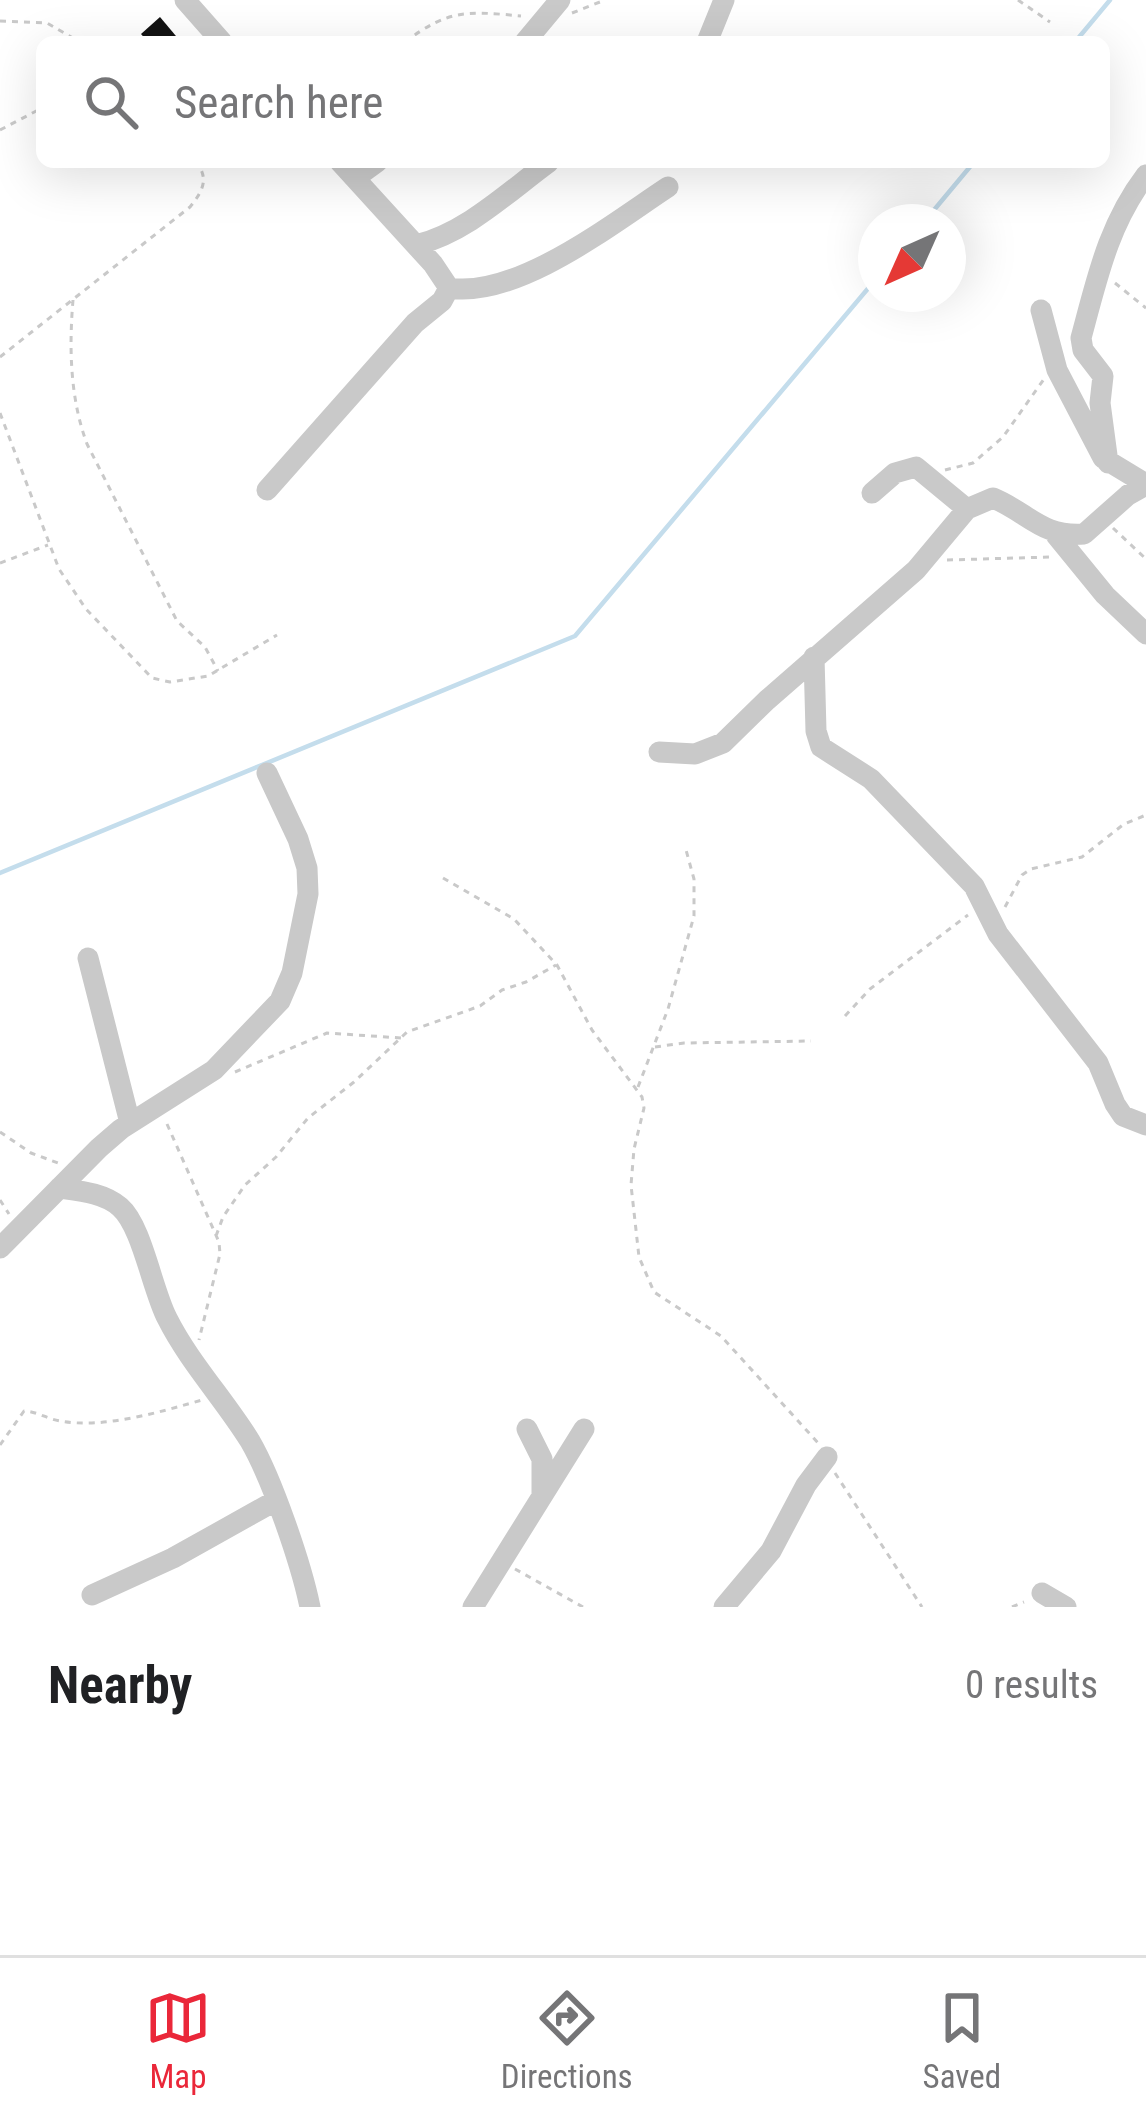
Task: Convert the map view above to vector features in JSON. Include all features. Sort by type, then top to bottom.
[{"type":"street","points":[[185,0],[217,36]]},
{"type":"street","points":[[709,36],[724,0]]},
{"type":"street","points":[[529,36],[554,9]]},
{"type":"street","points":[[416,245],[438,240],[471,220],[541,168]]},
{"type":"street","points":[[347,170],[449,287],[467,291],[583,246],[668,187]]},
{"type":"street","points":[[1108,463],[1100,403],[1102,376],[1083,350],[1081,338],[1115,223],[1146,175]]},
{"type":"street","points":[[267,490],[415,323],[442,301],[449,287]]},
{"type":"street","points":[[1041,310],[1053,358],[1108,463],[1146,484],[1084,535],[1056,535]]},
{"type":"street","points":[[872,493],[906,467],[926,473],[967,509]]},
{"type":"street","points":[[659,752],[695,754],[723,743],[928,559],[967,509],[993,498],[1056,535],[1105,595],[1146,634]]},
{"type":"street","points":[[814,657],[816,731],[821,747],[871,779],[954,864],[983,902],[998,934],[1084,1041],[1123,1116],[1146,1125]]},
{"type":"street","points":[[0,1248],[76,1169],[130,1123],[204,1077],[280,1001],[303,932],[307,868],[267,772]]},
{"type":"street","points":[[88,958],[130,1123]]},
{"type":"street","points":[[59,1188],[105,1198],[123,1209],[132,1224],[158,1301],[215,1396],[250,1443],[310,1607]]},
{"type":"street","points":[[527,1429],[542,1459],[542,1501]]},
{"type":"street","points":[[473,1607],[584,1430]]},
{"type":"street","points":[[725,1607],[771,1551],[827,1457]]},
{"type":"street","points":[[92,1595],[173,1558],[274,1501]]},
{"type":"street","points":[[1042,1593],[1066,1607]]},
{"type":"path","points":[[413,36],[448,14],[554,9],[605,0]]},
{"type":"path","points":[[1018,0],[1050,22]]},
{"type":"path","points":[[0,21],[46,23],[69,36]]},
{"type":"path","points":[[0,130],[36,111]]},
{"type":"path","points":[[0,357],[190,207],[204,183],[201,168]]},
{"type":"path","points":[[1098,269],[1146,308]]},
{"type":"path","points":[[73,300],[73,376],[87,444],[177,620],[205,647],[218,671]]},
{"type":"path","points":[[926,473],[973,463],[1003,437],[1036,394],[1053,358]]},
{"type":"path","points":[[0,413],[59,569],[86,609],[152,678],[170,682],[218,671],[278,635]]},
{"type":"path","points":[[1104,518],[1146,559]]},
{"type":"path","points":[[0,562],[50,544]]},
{"type":"path","points":[[928,559],[1074,556]]},
{"type":"path","points":[[998,934],[1009,893],[1022,875],[1082,857],[1124,824],[1146,815]]},
{"type":"path","points":[[637,1089],[694,916],[694,879],[686,850]]},
{"type":"path","points":[[443,878],[514,919],[557,964],[592,1030],[637,1089],[644,1108],[631,1177],[637,1214],[635,1241],[654,1292],[721,1336],[741,1363],[808,1429],[922,1607]]},
{"type":"path","points":[[845,1016],[870,989],[983,902]]},
{"type":"path","points":[[217,1236],[233,1201],[308,1118],[401,1038],[416,1028],[480,1006],[557,964]]},
{"type":"path","points":[[204,1077],[247,1070],[327,1034],[401,1038]]},
{"type":"path","points":[[653,1047],[684,1042],[812,1041]]},
{"type":"path","points":[[159,1106],[217,1236],[220,1254],[201,1323],[198,1366]]},
{"type":"path","points":[[0,1132],[31,1153],[76,1169]]},
{"type":"path","points":[[0,1445],[24,1411],[79,1423],[170,1409],[215,1396]]},
{"type":"path","points":[[503,1562],[583,1607]]},
{"type":"building","points":[[160,17],[176,36],[143,36]]},
{"type":"waterway","points":[[1080,36],[1110,0]]},
{"type":"waterway","points":[[939,204],[969,168]]},
{"type":"waterway","points":[[0,873],[575,636],[858,300]]}]
